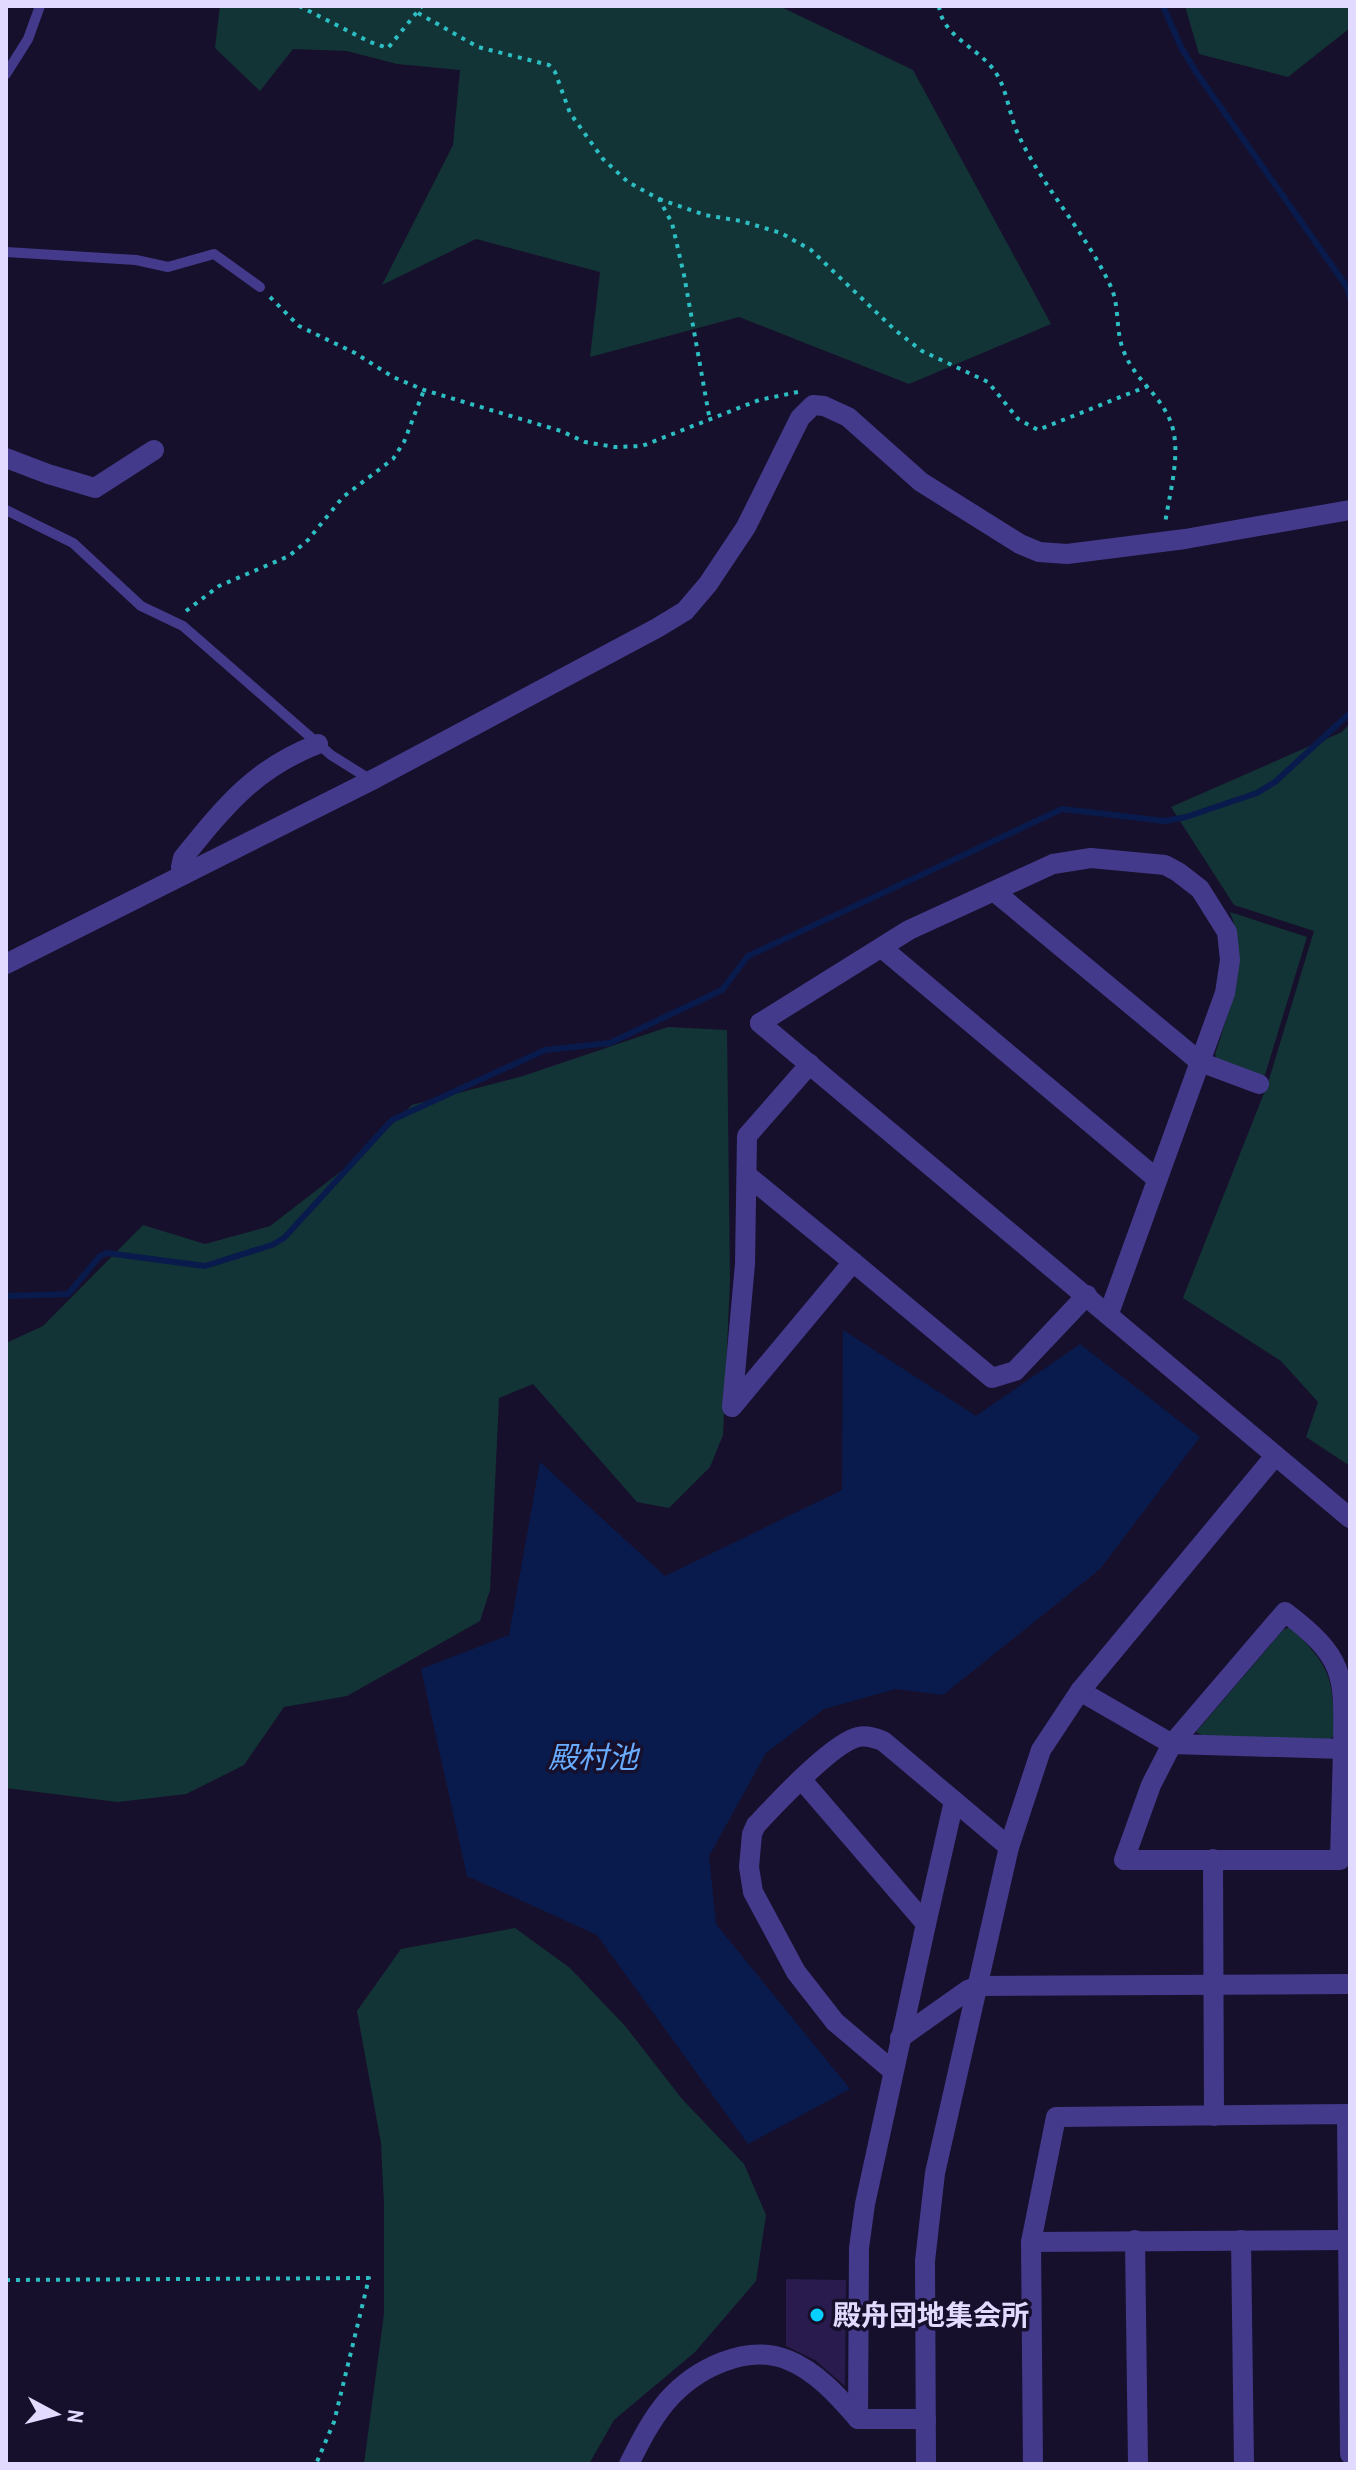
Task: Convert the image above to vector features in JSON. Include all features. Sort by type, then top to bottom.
[{"type":"street","points":[[6,964],[367,783],[685,611],[708,584],[746,527],[800,418],[813,405],[824,406],[848,417],[921,482],[1028,549],[1067,554],[1264,527],[1350,510]]},
{"type":"street","points":[[6,458],[95,488],[154,450]]},
{"type":"street","points":[[183,875],[183,858],[234,798],[270,766],[288,755],[318,744]]},
{"type":"street","points":[[1109,1313],[1225,993],[1230,960],[1227,932],[1200,889],[1178,872],[1154,862],[1091,858],[1053,864],[909,930],[760,1023],[1350,1518]]},
{"type":"street","points":[[995,892],[1200,1062],[1259,1084]]},
{"type":"street","points":[[882,948],[1157,1179]]},
{"type":"street","points":[[810,1064],[747,1136],[745,1264],[732,1407],[853,1262]]},
{"type":"street","points":[[748,1176],[992,1378],[1015,1371],[1087,1295]]},
{"type":"street","points":[[926,2464],[927,2222],[935,2173],[1009,1847],[1041,1750],[1080,1691],[1275,1456]]},
{"type":"street","points":[[1285,1612],[1303,1625],[1337,1664],[1344,1689],[1346,1750],[1340,1860],[1124,1860],[1151,1785],[1172,1744],[1285,1612]]},
{"type":"street","points":[[1080,1691],[1172,1744],[1346,1750]]},
{"type":"street","points":[[893,2071],[835,2022],[796,1972],[753,1892],[749,1867],[752,1834],[756,1825],[801,1779],[850,1740],[862,1736],[883,1741],[1009,1847]]},
{"type":"street","points":[[801,1779],[926,1924]]},
{"type":"street","points":[[858,2419],[859,2248],[872,2161],[954,1801]]},
{"type":"street","points":[[1213,1859],[1214,2116]]},
{"type":"street","points":[[900,2038],[968,1990],[979,1986],[1350,1984]]},
{"type":"street","points":[[1033,2464],[1031,2242],[1056,2117],[1347,2114],[1350,2454]]},
{"type":"street","points":[[1135,2240],[1138,2464]]},
{"type":"street","points":[[1241,2240],[1244,2464]]},
{"type":"street","points":[[1031,2242],[1348,2240]]},
{"type":"street","points":[[629,2464],[654,2418],[682,2386],[712,2367],[744,2356],[776,2356],[800,2366],[840,2399],[858,2419],[926,2419]]},
{"type":"lane","points":[[6,74],[28,39],[40,6]]},
{"type":"lane","points":[[6,252],[110,258],[168,267],[214,254],[260,287]]},
{"type":"lane","points":[[6,510],[73,543],[141,606],[183,626],[331,755],[363,775],[367,783]]},
{"type":"path","points":[[299,6],[388,48],[422,6]]},
{"type":"path","points":[[939,6],[946,27],[980,53],[1001,82],[1018,136],[1110,286],[1123,351],[1129,363],[1169,415],[1175,453],[1162,542]]},
{"type":"path","points":[[418,13],[478,47],[549,65],[555,72],[570,113],[603,159],[628,182],[659,199],[705,215],[741,221],[781,233],[811,250],[895,330],[922,351],[988,382],[1018,419],[1038,430],[1148,386]]},
{"type":"path","points":[[659,199],[672,223],[684,275],[710,421]]},
{"type":"path","points":[[260,287],[299,326],[355,353],[393,377],[424,390],[561,431],[585,442],[615,447],[642,446],[759,400],[791,392],[807,392],[813,405]]},
{"type":"path","points":[[170,620],[219,586],[289,556],[308,540],[343,497],[393,459],[404,442],[424,390]]},
{"type":"path","points":[[6,2280],[369,2278],[334,2422],[316,2464]]},
{"type":"green space","points":[[220,6],[779,6],[913,70],[1051,324],[909,384],[739,317],[590,357],[600,272],[476,239],[382,285],[453,145],[460,70],[397,64],[347,51],[293,49],[260,91],[215,48]]},
{"type":"green space","points":[[1185,6],[1350,6],[1350,28],[1288,77],[1199,54]]},
{"type":"green space","points":[[1350,723],[1350,1466],[1306,1437],[1318,1402],[1281,1361],[1183,1298],[1268,1083],[1314,931],[1234,905],[1171,807],[1342,732]]},
{"type":"green space","points":[[1230,912],[1307,937],[1264,1078],[1217,1060],[1215,1054],[1238,966],[1238,948]]},
{"type":"green space","points":[[668,1027],[727,1030],[730,1281],[723,1435],[710,1467],[669,1508],[637,1502],[533,1384],[499,1398],[490,1590],[480,1621],[347,1696],[284,1707],[244,1765],[186,1794],[118,1802],[6,1788],[6,1343],[43,1326],[143,1225],[205,1244],[270,1226],[352,1163],[412,1105],[523,1076]]},
{"type":"green space","points":[[1290,1627],[1322,1664],[1331,1685],[1335,1733],[1330,1740],[1204,1736],[1196,1732],[1283,1630]]},
{"type":"green space","points":[[515,1928],[570,1968],[626,2027],[682,2099],[744,2164],[766,2215],[756,2281],[695,2352],[614,2420],[589,2464],[364,2464],[384,2314],[384,2205],[381,2143],[357,2011],[401,1949]]},
{"type":"water","name":"殿村池","points":[[843,1330],[976,1416],[1080,1344],[1200,1437],[1100,1569],[943,1695],[896,1689],[824,1709],[766,1753],[709,1856],[716,1924],[850,2089],[748,2144],[597,1935],[467,1876],[421,1669],[509,1635],[540,1462],[665,1576],[842,1490]]},
{"type":"building","name":"殿舟団地集会所","points":[[786,2279],[846,2280],[845,2386],[815,2360],[786,2346]]},
{"type":"waterway","points":[[1163,6],[1196,72],[1347,287],[1350,298]]},
{"type":"waterway","points":[[6,1296],[68,1294],[100,1256],[107,1253],[205,1266],[272,1245],[284,1238],[392,1120],[545,1050],[610,1043],[722,990],[748,956],[1062,809],[1165,821],[1257,793],[1275,782],[1350,713]]},
{"type":"place","name":"殿舟団地集会所","points":[[817,2315]]}]
